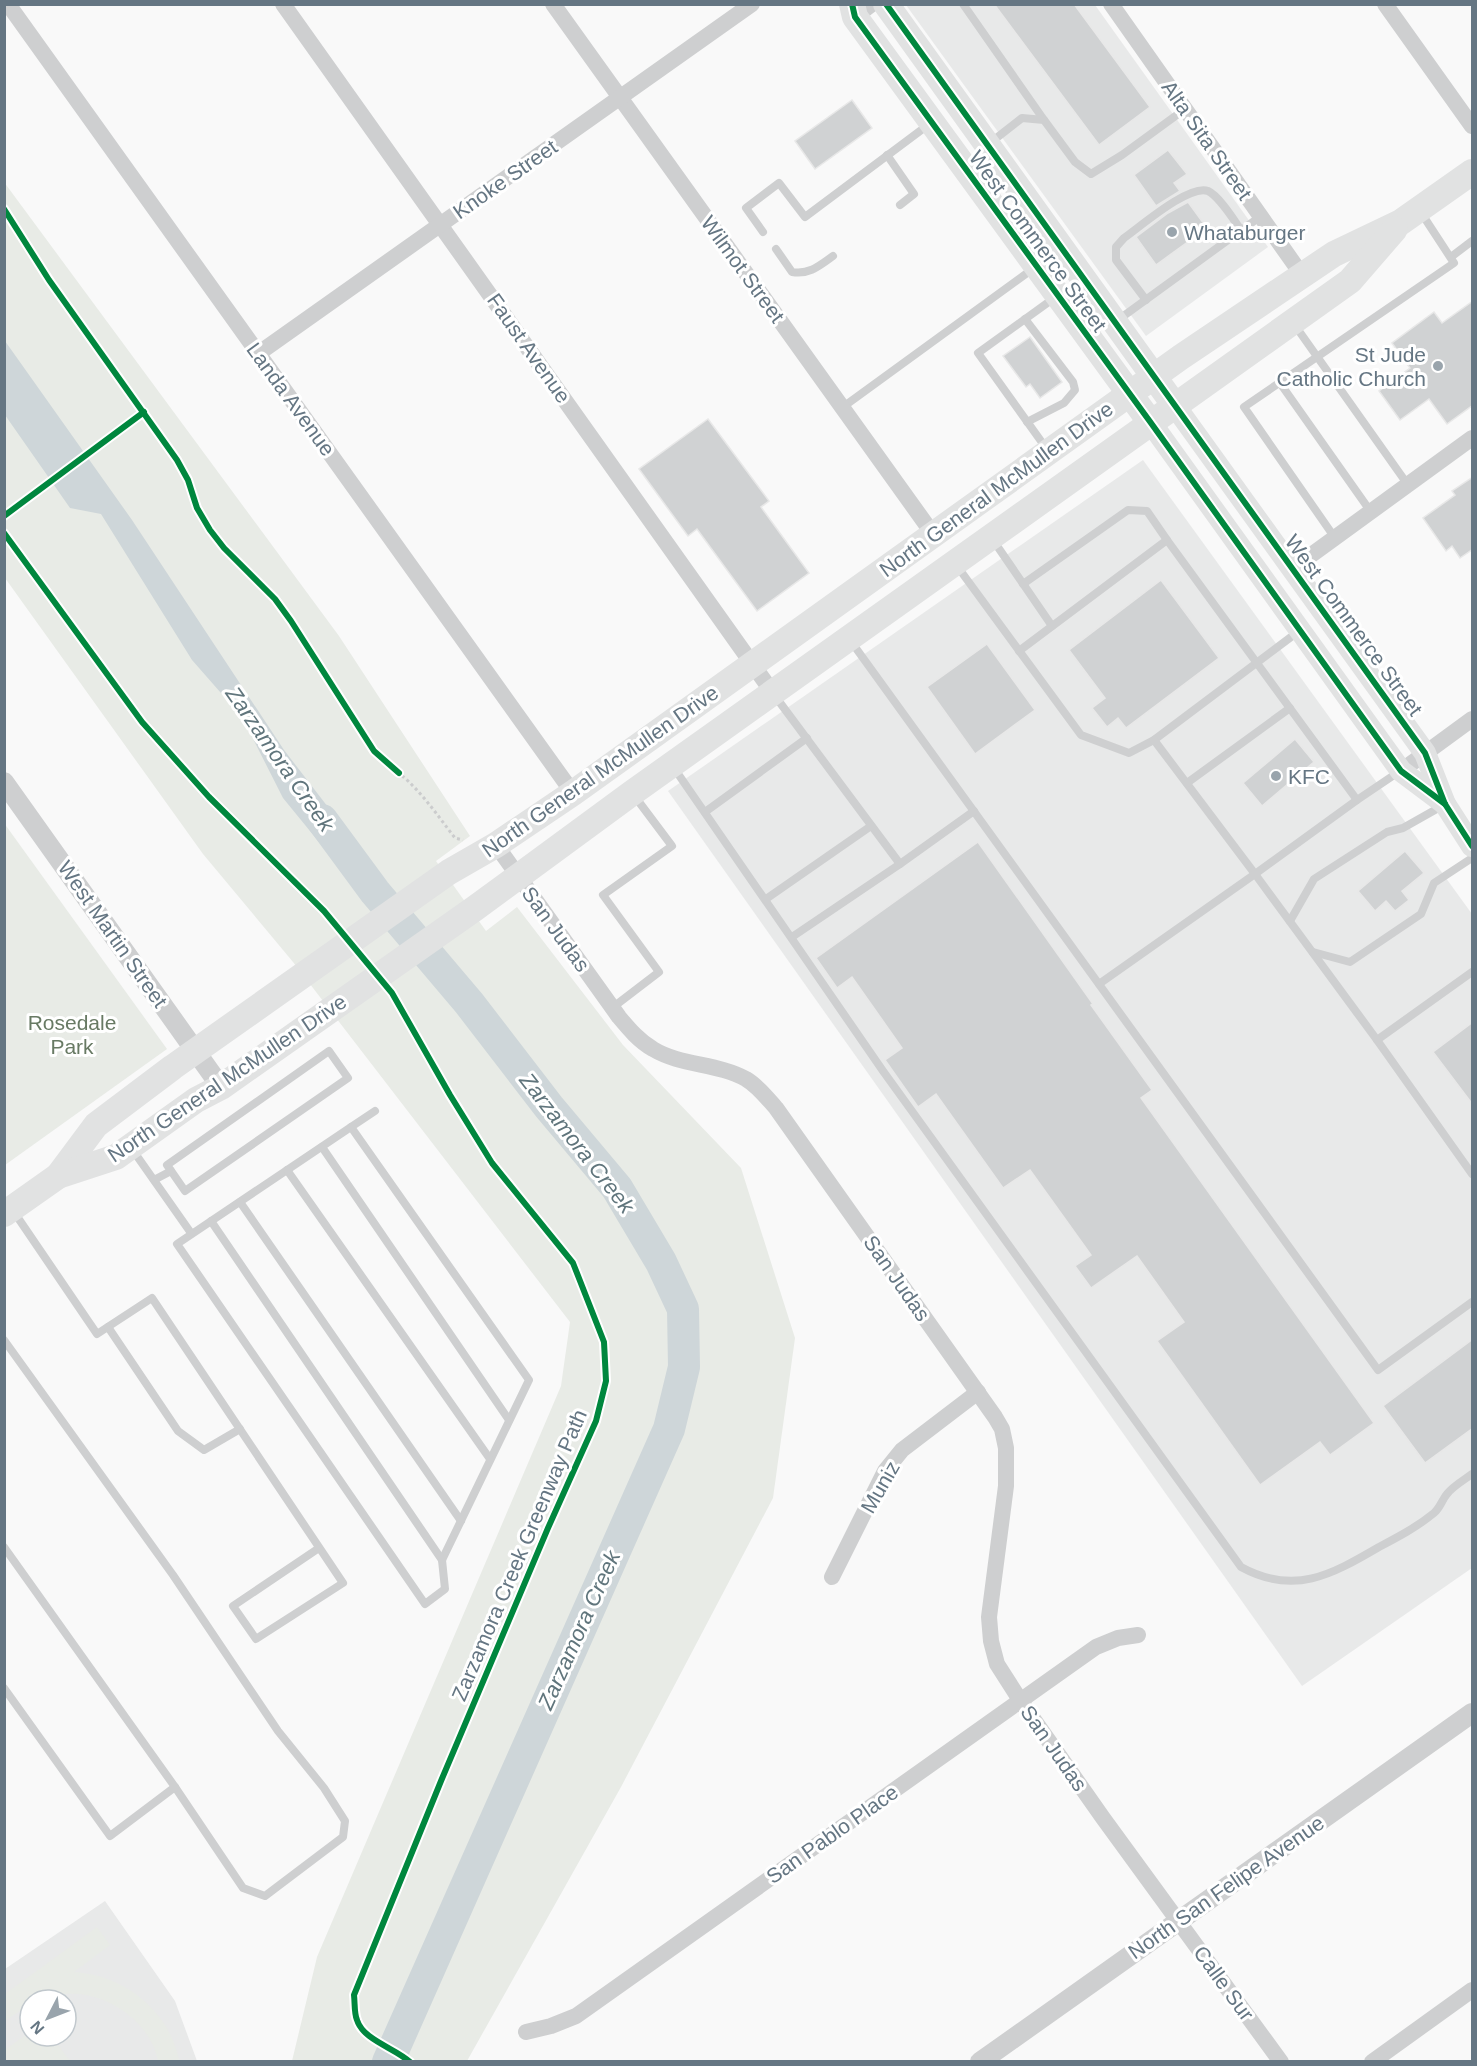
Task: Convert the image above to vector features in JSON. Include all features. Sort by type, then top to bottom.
[{"type":"main road","name":"West Commerce Street","points":[[886,4],[1425,753],[1445,804],[1473,846]]},
{"type":"main road","name":"West Commerce Street","points":[[859,9],[931,123],[1151,423],[1401,771],[1445,804]]},
{"type":"main road","points":[[1410,216],[1473,172]]},
{"type":"main road","name":"North General McMullen Drive","points":[[8,1212],[58,1176],[96,1125],[196,1051],[449,872],[496,845],[573,793],[1153,376],[1334,254],[1410,216]]},
{"type":"main road","name":"North General McMullen Drive","points":[[58,1176],[116,1157],[196,1100],[221,1087],[355,994],[632,793],[1350,281],[1410,216]]},
{"type":"street","name":"Landa Avenue","points":[[8,4],[573,793]]},
{"type":"street","name":"Faust Avenue","points":[[283,4],[773,693]]},
{"type":"street","name":"Wilmot Street","points":[[553,4],[933,534]]},
{"type":"street","name":"Knoke Street","points":[[259,353],[752,4]]},
{"type":"street","name":"Alta Sita Street","points":[[1111,4],[1302,275]]},
{"type":"street","points":[[1385,4],[1473,126]]},
{"type":"street","points":[[1292,569],[1473,438]]},
{"type":"street","points":[[1401,771],[1473,719]]},
{"type":"street","name":"West Martin Street","points":[[4,782],[221,1087]]},
{"type":"street","name":"San Judas","points":[[496,845],[612,1008],[634,1034],[652,1049],[670,1057],[730,1072],[747,1079],[776,1108],[1002,1429],[1006,1448],[1006,1486],[993,1581],[989,1631],[997,1664],[1103,1818]]},
{"type":"street","name":"Muniz","points":[[832,1577],[885,1471],[902,1450],[978,1392]]},
{"type":"street","name":"San Pablo Place","points":[[526,2032],[551,2026],[576,2016],[1096,1647],[1118,1638],[1138,1635]]},
{"type":"street","name":"North San Felipe Avenue","points":[[980,2061],[1473,1713]]},
{"type":"street","name":"Calle Sur","points":[[1103,1818],[1281,2061]]},
{"type":"street","points":[[1372,2061],[1473,1990]]},
{"type":"lane","points":[[963,4],[1075,162],[1091,174],[1122,155],[1185,109]]},
{"type":"lane","points":[[987,145],[1022,118],[1044,120]]},
{"type":"lane","points":[[763,232],[746,208],[779,183],[805,217],[931,123]]},
{"type":"lane","points":[[887,155],[914,194],[900,205]]},
{"type":"lane","points":[[1146,300],[1116,260],[1116,247],[1132,232],[1182,196],[1196,190],[1207,191],[1215,197],[1241,230]]},
{"type":"lane","points":[[1115,322],[1261,216]]},
{"type":"lane","points":[[1335,538],[1244,407],[1454,263],[1451,257],[1410,216]]},
{"type":"lane","points":[[1451,257],[1473,241]]},
{"type":"lane","points":[[776,249],[792,272],[804,274],[833,256]]},
{"type":"lane","points":[[843,407],[1036,267]]},
{"type":"lane","points":[[1048,451],[978,353],[1057,296]]},
{"type":"lane","points":[[1025,319],[1073,382],[1075,390],[1064,403],[1027,422]]},
{"type":"lane","points":[[1293,322],[1408,486]]},
{"type":"lane","points":[[1280,383],[1371,512]]},
{"type":"lane","points":[[1023,584],[1128,510],[1147,511],[1357,800]]},
{"type":"lane","points":[[991,538],[1052,626]]},
{"type":"lane","points":[[1019,651],[1167,540]]},
{"type":"lane","points":[[955,564],[1081,735],[1128,753],[1154,740],[1300,630]]},
{"type":"lane","points":[[850,639],[1378,1370],[1473,1302]]},
{"type":"lane","points":[[773,693],[900,864]]},
{"type":"lane","points":[[1186,783],[1290,708]]},
{"type":"lane","points":[[705,812],[807,738]]},
{"type":"lane","points":[[1154,740],[1290,921],[1473,1174]]},
{"type":"lane","points":[[672,765],[883,1071],[1241,1567],[1255,1575],[1287,1582],[1314,1578],[1338,1570],[1415,1527],[1436,1511],[1448,1492],[1473,1474]]},
{"type":"lane","points":[[1099,984],[1401,771]]},
{"type":"lane","points":[[612,1008],[658,972],[603,895],[672,846],[632,793]]},
{"type":"lane","points":[[1290,921],[1314,879],[1386,832],[1403,828],[1445,804]]},
{"type":"lane","points":[[792,938],[974,811]]},
{"type":"lane","points":[[766,899],[872,826]]},
{"type":"lane","points":[[1312,952],[1350,963],[1421,914],[1434,883],[1473,858]]},
{"type":"lane","points":[[1377,1040],[1473,972]]},
{"type":"lane","points":[[329,1052],[348,1078],[185,1191],[171,1171],[167,1165],[329,1052]]},
{"type":"lane","points":[[210,1222],[442,1560],[446,1589],[425,1604],[177,1244],[375,1111]]},
{"type":"lane","points":[[351,1127],[529,1380],[442,1560]]},
{"type":"lane","points":[[130,1146],[191,1233]]},
{"type":"lane","points":[[322,1146],[509,1420]]},
{"type":"lane","points":[[287,1170],[490,1459]]},
{"type":"lane","points":[[154,1180],[171,1171]]},
{"type":"lane","points":[[240,1202],[460,1521]]},
{"type":"lane","points":[[8,1212],[97,1334],[152,1298],[343,1582],[256,1639],[233,1606],[319,1548]]},
{"type":"lane","points":[[108,1327],[178,1431],[204,1450],[240,1429]]},
{"type":"lane","points":[[4,1340],[172,1575],[278,1731],[324,1788],[345,1821],[343,1837],[265,1896],[243,1888],[175,1787],[4,1547]]},
{"type":"lane","points":[[4,1688],[110,1836],[175,1787]]},
{"type":"path","points":[[4,208],[49,280],[177,460],[210,530],[224,548],[281,606],[374,751],[412,784],[433,808],[454,838],[465,839]]},
{"type":"path","points":[[134,419],[144,412]]},
{"type":"shaded area","points":[[906,5],[1095,5],[1268,247],[1146,336]]},
{"type":"shaded area","points":[[1143,460],[1472,914],[1472,1568],[1302,1686],[668,791]]},
{"type":"shaded area","points":[[105,1901],[175,2001],[197,2061],[5,2062],[5,1969]]},
{"type":"green space","points":[[4,182],[339,636],[470,836],[436,861],[486,931],[517,907],[623,1045],[741,1168],[795,1338],[773,1498],[621,1787],[467,2061],[292,2061],[317,1957],[561,1386],[570,1322],[293,962],[203,854],[5,578]]},
{"type":"green space","name":"Rosedale Park","points":[[4,823],[167,1049],[5,1165],[4,1165]]},
{"type":"green space","points":[[97,1927],[110,1945],[74,1972],[110,1980],[127,1988],[142,1999],[166,2026],[179,2061],[158,2061],[154,2047],[136,2022],[111,2004],[78,1994],[78,1988],[18,1988],[18,2012],[5,2021],[5,1994]]},
{"type":"green space","points":[[18,2041],[18,2048],[60,2048],[70,2061],[5,2061],[5,2050]]},
{"type":"water","points":[[5,341],[132,520],[284,750],[358,846],[349,855],[332,858],[283,798],[242,717],[192,660],[101,514],[70,508],[5,415]]},
{"type":"building","points":[[994,4],[1074,4],[1150,107],[1099,145]]},
{"type":"building","points":[[852,100],[872,128],[815,169],[795,141]]},
{"type":"building","points":[[1168,150],[1187,174],[1174,183],[1180,191],[1156,206],[1134,175]]},
{"type":"building","name":"Whataburger","points":[[1188,202],[1207,228],[1156,265],[1136,237],[1168,213]]},
{"type":"building","points":[[1473,301],[1473,405],[1447,424],[1429,399],[1400,420],[1379,391],[1410,368],[1392,343],[1434,312],[1442,323]]},
{"type":"building","points":[[1030,337],[1062,382],[1040,398],[1030,384],[1026,387],[1003,356]]},
{"type":"building","points":[[708,419],[769,501],[761,507],[809,573],[757,611],[697,529],[688,536],[639,469]]},
{"type":"building","points":[[1473,477],[1473,549],[1460,558],[1452,546],[1446,551],[1423,518],[1455,495],[1452,491]]},
{"type":"building","points":[[1161,580],[1219,658],[1126,728],[1118,718],[1107,727],[1092,708],[1105,698],[1069,650]]},
{"type":"building","points":[[987,644],[1035,710],[975,754],[927,687]]},
{"type":"building","points":[[1295,739],[1314,762],[1262,806],[1243,783]]},
{"type":"building","points":[[978,842],[1152,1090],[1141,1098],[1374,1423],[1330,1455],[1320,1442],[1260,1485],[1157,1341],[1184,1322],[1137,1256],[1091,1288],[1075,1266],[1091,1255],[1030,1170],[1003,1188],[936,1094],[918,1107],[885,1060],[902,1048],[852,977],[837,988],[816,958]]},
{"type":"building","points":[[1405,851],[1424,873],[1402,891],[1409,900],[1395,911],[1386,901],[1375,911],[1358,891]]},
{"type":"building","points":[[1473,1022],[1473,1105],[1433,1052]]},
{"type":"building","points":[[1473,1339],[1473,1428],[1425,1463],[1383,1406]]},
{"type":"waterway","name":"Zarzamora Creek","points":[[322,820],[375,892],[469,1003],[549,1107],[617,1188],[661,1262],[683,1309],[684,1367],[669,1429],[388,2062]]},
{"type":"cycle path","points":[[852,4],[855,17],[1401,771],[1445,804]]},
{"type":"cycle path","points":[[886,4],[1425,753],[1445,804],[1472,846]]},
{"type":"cycle path","points":[[4,209],[49,280],[177,460],[188,480],[197,508],[210,530],[224,548],[275,599],[374,751],[399,773]]},
{"type":"cycle path","points":[[4,516],[144,412]]},
{"type":"cycle path","name":"Zarzamora Creek Greenway Path","points":[[4,533],[142,722],[209,797],[324,911],[392,993],[492,1163],[573,1263],[604,1342],[606,1381],[596,1421],[441,1781],[354,1995],[355,2014],[360,2027],[372,2038],[410,2062]]},
{"type":"place","name":"Whataburger","points":[[1172,232]]},
{"type":"place","name":"St Jude Catholic Church","points":[[1438,366]]},
{"type":"place","name":"KFC","points":[[1276,776]]}]
